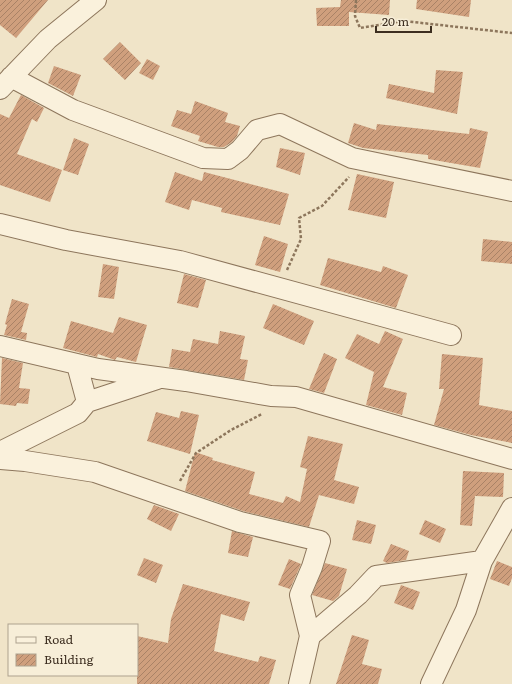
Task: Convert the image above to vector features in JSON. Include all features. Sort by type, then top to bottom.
[{"type":"street","points":[[96,0],[48,39],[6,83],[73,110],[203,158],[228,159],[240,150],[257,130],[280,124],[352,158],[512,191]]},
{"type":"street","points":[[0,224],[66,240],[180,261],[451,335]]},
{"type":"street","points":[[0,346],[77,365],[271,396],[296,397],[512,459]]},
{"type":"street","points":[[77,365],[87,402]]},
{"type":"street","points":[[0,452],[78,413],[87,402],[162,378]]},
{"type":"street","points":[[0,459],[25,461],[95,472],[154,491],[175,500],[240,522],[320,541],[312,567],[300,595],[310,636],[299,684]]},
{"type":"street","points":[[431,684],[466,610],[482,561],[512,508]]},
{"type":"street","points":[[310,636],[358,595],[376,576],[482,561]]},
{"type":"path","points":[[356,0],[355,16],[360,28],[404,21],[512,33]]},
{"type":"path","points":[[279,287],[301,239],[299,218],[322,206],[361,160]]},
{"type":"path","points":[[175,500],[179,482],[196,452],[231,430],[264,413]]},
{"type":"building","points":[[0,0],[48,0],[16,38],[0,25]]},
{"type":"building","points":[[341,0],[390,0],[389,15],[349,12],[349,26],[317,26],[316,8],[340,7]]},
{"type":"building","points":[[417,0],[471,0],[469,17],[416,9]]},
{"type":"building","points":[[120,42],[141,63],[125,80],[103,59]]},
{"type":"building","points":[[147,59],[160,66],[153,80],[139,73]]},
{"type":"building","points":[[54,66],[81,75],[73,96],[48,83]]},
{"type":"building","points":[[436,70],[463,72],[457,114],[386,98],[389,84],[434,93]]},
{"type":"building","points":[[21,95],[44,108],[37,122],[32,119],[17,154],[62,170],[50,202],[0,185],[0,114],[9,118]]},
{"type":"building","points":[[195,101],[228,113],[225,122],[240,126],[237,136],[232,142],[224,147],[218,147],[198,141],[200,136],[171,126],[177,110],[191,114]]},
{"type":"building","points":[[354,123],[376,130],[377,124],[469,134],[470,128],[488,132],[480,168],[428,159],[428,155],[363,148],[348,143]]},
{"type":"building","points":[[74,138],[89,144],[78,175],[63,170]]},
{"type":"building","points":[[280,148],[305,153],[300,175],[276,167]]},
{"type":"building","points":[[175,172],[202,181],[204,172],[289,194],[280,225],[221,212],[222,208],[192,200],[189,210],[165,202]]},
{"type":"building","points":[[357,174],[394,182],[386,218],[348,210]]},
{"type":"building","points":[[264,236],[288,244],[280,272],[255,265]]},
{"type":"building","points":[[483,239],[512,242],[512,264],[481,261]]},
{"type":"building","points":[[328,258],[381,272],[383,266],[408,275],[396,308],[320,285]]},
{"type":"building","points":[[103,264],[119,267],[114,299],[98,297]]},
{"type":"building","points":[[184,274],[206,280],[198,308],[177,303]]},
{"type":"building","points":[[12,299],[29,304],[21,332],[27,333],[26,340],[4,335],[7,325],[5,324]]},
{"type":"building","points":[[273,304],[314,321],[304,345],[263,328]]},
{"type":"building","points":[[119,317],[147,325],[136,362],[117,357],[115,360],[98,354],[97,357],[63,348],[71,321],[113,333]]},
{"type":"building","points":[[220,331],[245,336],[240,359],[248,360],[244,380],[169,367],[172,349],[190,352],[193,339],[218,344]]},
{"type":"building","points":[[385,331],[403,339],[383,387],[407,393],[402,415],[366,405],[374,372],[345,358],[357,334],[379,344]]},
{"type":"building","points":[[324,353],[337,359],[324,393],[309,389]]},
{"type":"building","points":[[442,354],[483,358],[479,405],[512,411],[512,443],[471,435],[434,425],[444,389],[439,389]]},
{"type":"building","points":[[2,358],[23,363],[19,388],[30,389],[28,404],[17,403],[16,406],[0,404]]},
{"type":"building","points":[[181,411],[199,415],[190,454],[147,441],[156,412],[179,418]]},
{"type":"building","points":[[308,436],[343,444],[334,480],[359,487],[354,504],[319,495],[309,527],[243,511],[185,491],[195,452],[213,458],[212,460],[255,472],[249,494],[283,503],[286,496],[300,502],[307,469],[300,467]]},
{"type":"building","points":[[463,471],[504,473],[503,497],[475,496],[472,526],[460,525]]},
{"type":"building","points":[[154,505],[179,514],[171,531],[147,519]]},
{"type":"building","points":[[357,520],[376,525],[371,544],[352,540]]},
{"type":"building","points":[[425,520],[446,529],[440,543],[419,534]]},
{"type":"building","points":[[232,531],[253,537],[248,557],[228,553]]},
{"type":"building","points":[[391,544],[409,551],[406,560],[387,563],[383,561]]},
{"type":"building","points":[[144,558],[163,565],[156,583],[137,575]]},
{"type":"building","points":[[289,559],[301,564],[290,589],[278,585]]},
{"type":"building","points":[[497,561],[512,567],[512,578],[509,586],[490,579]]},
{"type":"building","points":[[325,563],[347,569],[339,596],[333,601],[312,595]]},
{"type":"building","points":[[183,584],[250,602],[244,621],[221,614],[214,651],[258,662],[260,656],[276,660],[269,684],[137,684],[138,636],[168,643],[171,619]]},
{"type":"building","points":[[401,585],[420,592],[413,610],[394,603]]},
{"type":"building","points":[[352,635],[369,640],[362,664],[382,669],[378,684],[336,684]]}]
